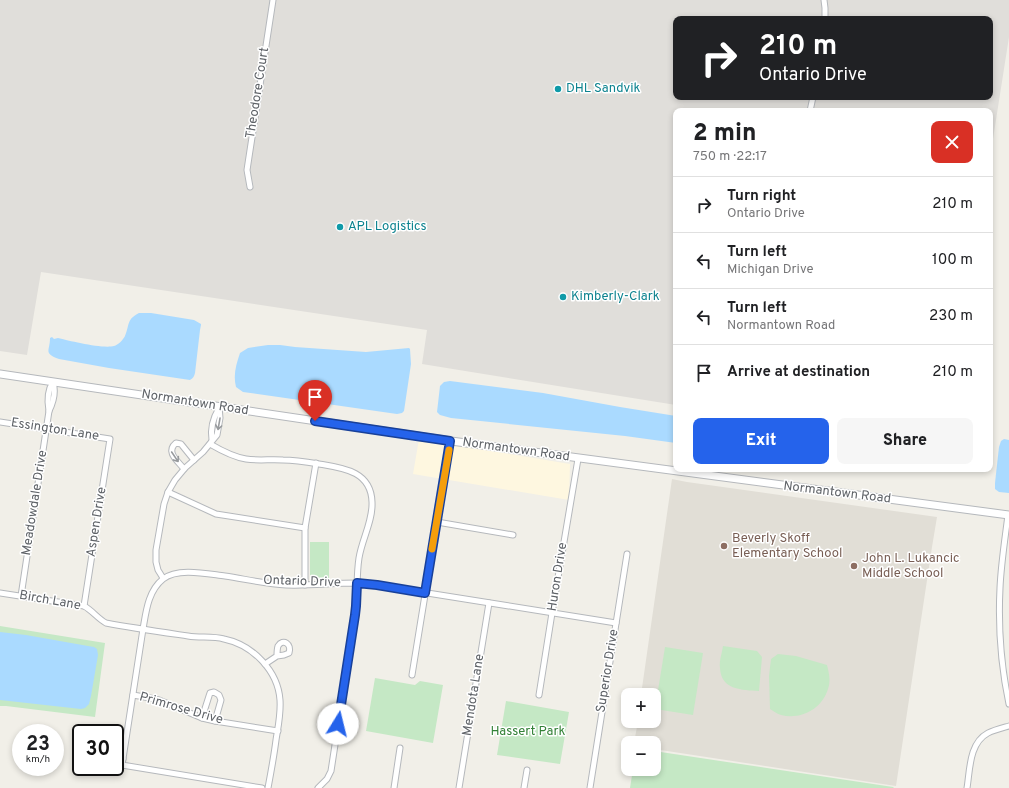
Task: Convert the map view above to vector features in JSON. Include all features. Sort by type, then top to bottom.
[{"type":"street","name":"Theodore Court","points":[[250,187],[247,170],[273,0]]},
{"type":"street","points":[[824,0],[824,16]]},
{"type":"street","name":"Normantown Road","points":[[0,374],[450,441],[673,472]]},
{"type":"street","name":"Meadowdale Drive","points":[[21,596],[49,411],[47,402],[48,395],[49,389],[53,382]]},
{"type":"street","points":[[124,755],[149,599],[154,589],[163,578],[158,570],[156,562],[156,550],[164,504],[168,492],[175,480],[184,469],[203,452],[217,435],[220,418],[219,407]]},
{"type":"street","name":"Essington Lane","points":[[0,422],[110,439]]},
{"type":"street","name":"Aspen Drive","points":[[84,606],[110,439]]},
{"type":"street","points":[[412,675],[450,441]]},
{"type":"street","points":[[211,442],[230,455],[248,460],[283,460],[342,468],[359,475],[366,481],[372,494],[372,513],[359,556],[355,615],[331,771],[327,779],[318,788]]},
{"type":"street","points":[[184,469],[172,453],[171,449],[176,443],[181,444],[194,460]]},
{"type":"street","name":"Huron Drive","points":[[539,695],[578,459]]},
{"type":"street","points":[[305,585],[306,528],[316,464]]},
{"type":"street","name":"Normantown Road","points":[[676,472],[1009,515]]},
{"type":"street","points":[[168,492],[216,514],[306,528]]},
{"type":"street","points":[[1009,515],[1000,588],[999,627],[1002,669],[1009,704]]},
{"type":"street","points":[[437,522],[513,534]]},
{"type":"street","name":"Superior Drive","points":[[590,788],[627,554]]},
{"type":"street","name":"Ontario Drive","points":[[163,578],[187,572],[285,585],[357,583],[616,623]]},
{"type":"street","name":"Birch Lane","points":[[0,593],[84,606],[90,609],[100,620],[106,623],[190,636],[217,637],[239,644],[250,650],[258,656],[272,675],[278,688],[280,700],[278,731],[268,788]]},
{"type":"street","name":"Mendota Lane","points":[[459,788],[489,603]]},
{"type":"street","points":[[265,664],[277,656]]},
{"type":"street","points":[[202,718],[210,693],[214,692],[220,694],[215,721]]},
{"type":"street","name":"Primrose Drive","points":[[133,695],[158,700],[202,718],[278,731]]},
{"type":"street","points":[[967,788],[974,749],[980,739],[987,733],[1009,726]]},
{"type":"street","points":[[394,788],[400,748]]},
{"type":"street","points":[[124,762],[262,788]]},
{"type":"street","points":[[524,788],[527,770]]},
{"type":"shaded area","points":[[0,0],[1009,0],[1009,37],[993,139],[993,108],[673,108],[673,405],[422,364],[427,330],[41,272],[27,355],[0,351]]},
{"type":"shaded area","points":[[419,439],[570,464],[569,500],[413,474]]},
{"type":"shaded area","points":[[672,479],[937,517],[896,786],[661,750],[661,736],[635,736],[637,728],[661,728],[661,688],[642,688]]},
{"type":"green space","points":[[310,542],[329,542],[329,578],[310,579]]},
{"type":"green space","points":[[0,626],[105,643],[95,717],[0,706]]},
{"type":"green space","points":[[723,646],[757,651],[762,657],[759,691],[739,689],[728,685],[724,681],[721,675],[720,665]]},
{"type":"green space","points":[[665,647],[703,653],[693,715],[661,710],[661,688],[658,688]]},
{"type":"green space","points":[[778,654],[796,656],[827,665],[830,680],[828,689],[821,702],[810,711],[796,716],[789,716],[780,715],[770,709],[769,676],[771,659]]},
{"type":"green space","points":[[375,678],[415,685],[420,681],[443,685],[433,743],[366,731]]},
{"type":"green space","name":"Hassert Park","points":[[506,701],[569,712],[560,764],[497,755]]},
{"type":"green space","points":[[661,752],[894,788],[630,788],[632,776],[661,776]]},
{"type":"water","points":[[139,313],[151,313],[194,320],[201,324],[195,373],[192,379],[190,380],[109,368],[59,359],[51,355],[48,351],[50,338],[52,337],[54,339],[58,338],[95,346],[109,347],[116,345],[124,338],[130,320]]},
{"type":"water","points":[[268,345],[366,352],[409,348],[411,364],[404,411],[397,414],[243,392],[236,387],[235,378],[236,366],[240,353],[248,348]]},
{"type":"water","points":[[450,381],[543,393],[673,416],[673,443],[625,436],[451,418],[440,415],[437,412],[440,386],[444,382]]},
{"type":"water","points":[[1004,439],[1009,440],[1009,493],[999,492],[995,489],[999,447],[1001,441]]},
{"type":"water","points":[[0,632],[26,635],[94,647],[97,649],[98,655],[89,704],[85,708],[81,709],[0,700]]},
{"type":"slow traffic","points":[[432,549],[449,450]]},
{"type":"place","name":"DHL Sandvik","points":[[558,89]]},
{"type":"place","name":"APL Logistics","points":[[340,227]]},
{"type":"place","name":"Kimberly-Clark","points":[[563,297]]},
{"type":"place","name":"Beverly Skoff Elementary School","points":[[724,546]]},
{"type":"place","name":"John L. Lukancic Middle School","points":[[854,566]]},
{"type":"route","points":[[315,421],[450,441],[425,593],[357,583],[355,615],[338,724]]}]
